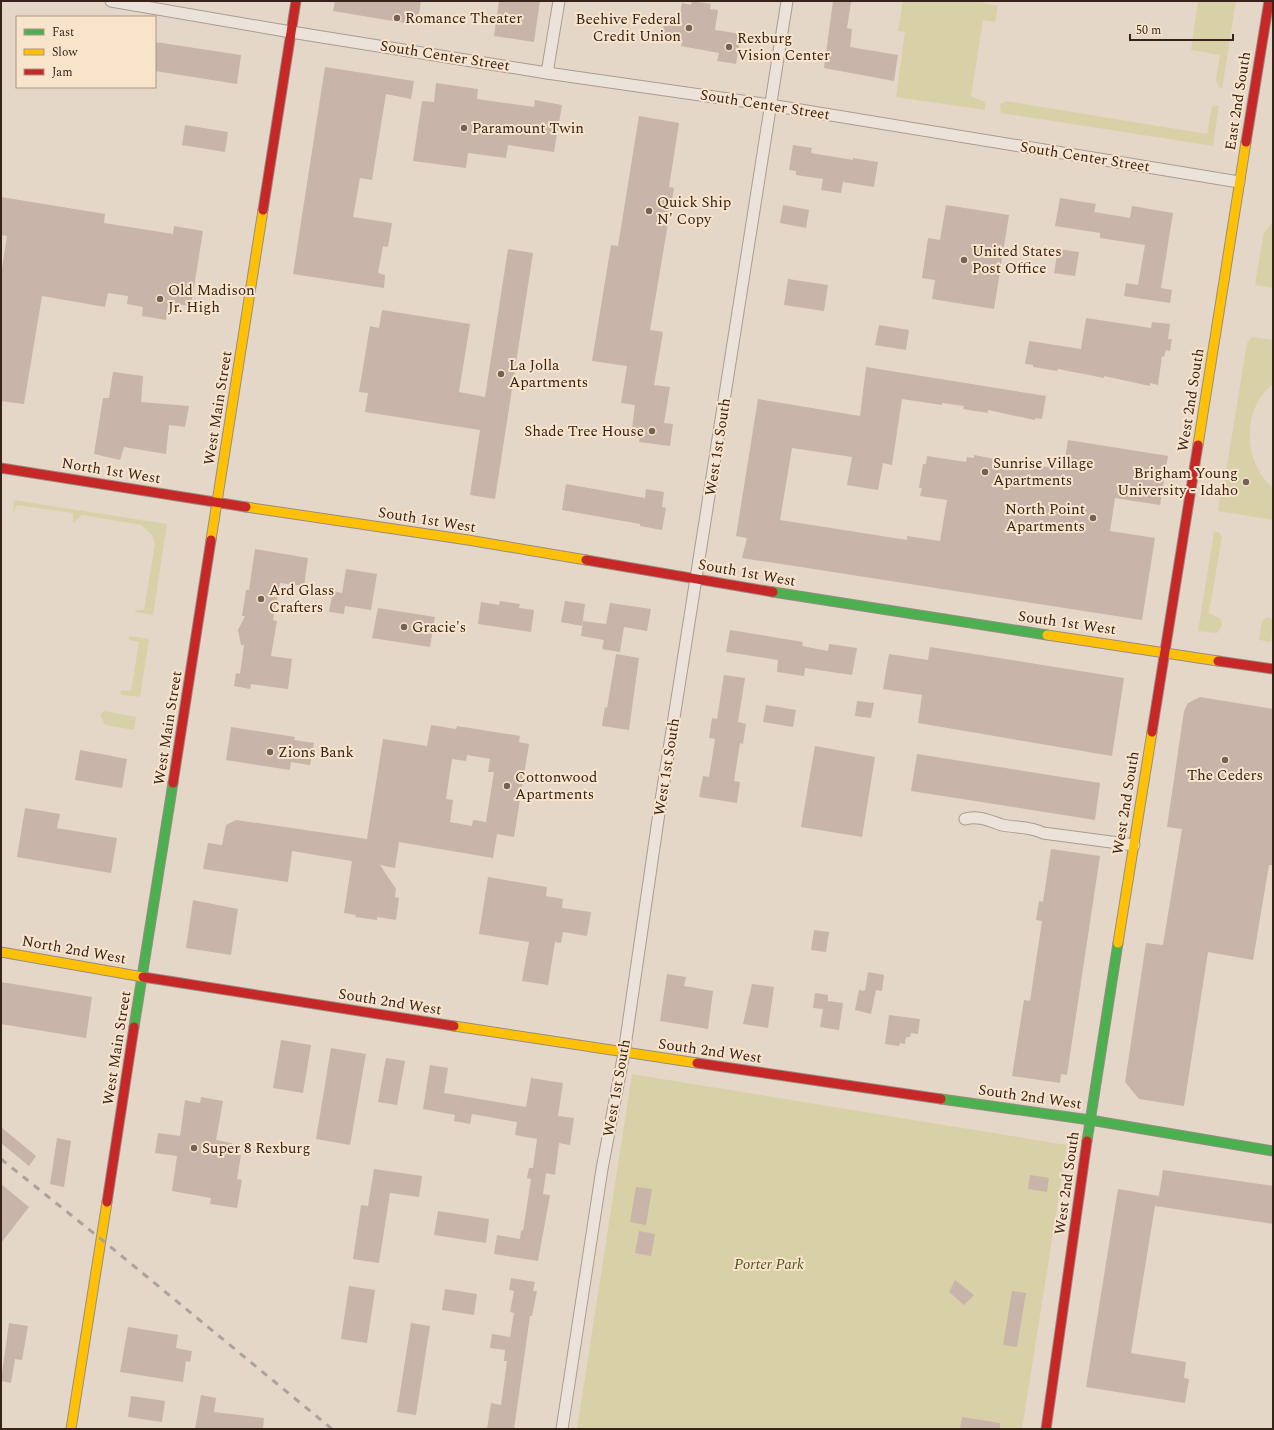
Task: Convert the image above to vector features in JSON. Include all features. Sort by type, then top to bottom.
[{"type":"street","name":"South Center Street","points":[[111,1],[291,32],[547,73],[770,106],[1239,182]]},
{"type":"street","name":"West Main Street","points":[[71,1429],[296,1]]},
{"type":"street","points":[[547,73],[559,1]]},
{"type":"street","name":"West 1st South","points":[[562,1429],[602,1169],[624,1054],[659,813],[698,578],[787,1]]},
{"type":"street","name":"East 2nd South","points":[[1239,182],[1269,1]]},
{"type":"street","name":"West 2nd South","points":[[1046,1429],[1090,1120],[1164,652],[1221,306],[1239,182]]},
{"type":"street","name":"North 1st West","points":[[1,468],[217,503]]},
{"type":"street","name":"South 1st West","points":[[217,503],[468,540],[834,602],[1273,669]]},
{"type":"street","points":[[965,819],[971,817],[994,820],[1002,824],[1035,829],[1043,833],[1134,845]]},
{"type":"street","name":"North 2nd West","points":[[1,952],[143,977]]},
{"type":"street","name":"South 2nd West","points":[[143,977],[624,1054],[1090,1120],[1273,1151]]},
{"type":"green space","points":[[903,1],[983,1],[983,3],[998,6],[995,22],[983,20],[971,96],[985,102],[985,110],[896,97],[905,32],[898,31]]},
{"type":"green space","points":[[1198,1],[1236,1],[1222,89],[1219,87],[1216,80],[1220,55],[1191,50]]},
{"type":"green space","points":[[1006,101],[1207,134],[1212,107],[1219,105],[1213,146],[1001,113],[1000,104]]},
{"type":"green space","points":[[1273,222],[1273,288],[1255,285],[1263,236],[1265,231]]},
{"type":"green space","points":[[1252,337],[1273,340],[1273,384],[1255,407],[1251,421],[1250,436],[1251,450],[1256,464],[1263,477],[1273,488],[1273,520],[1218,511],[1221,490],[1223,490],[1247,343]]},
{"type":"green space","points":[[14,500],[167,524],[153,615],[136,612],[134,610],[144,610],[155,544],[152,535],[141,525],[82,515],[73,523],[73,513],[17,505],[13,515]]},
{"type":"green space","points":[[1214,532],[1219,532],[1222,537],[1209,613],[1221,619],[1222,626],[1217,633],[1198,631]]},
{"type":"green space","points":[[1267,617],[1273,620],[1271,642],[1259,640],[1262,621]]},
{"type":"green space","points":[[130,636],[149,639],[140,697],[122,695],[120,692],[123,690],[131,691],[139,642],[130,640],[128,638]]},
{"type":"green space","points":[[105,711],[136,717],[134,730],[105,725],[100,714]]},
{"type":"green space","name":"Porter Park","points":[[632,1074],[1067,1145],[1022,1429],[577,1429]]},
{"type":"building","name":"Romance Theater","points":[[335,1],[421,1],[417,25],[333,11]]},
{"type":"building","points":[[499,1],[540,1],[534,42],[494,36]]},
{"type":"building","name":"Beehive Federal Credit Union","points":[[692,1],[711,4],[710,9],[718,10],[715,30],[741,34],[736,64],[717,61],[719,53],[681,46],[682,43],[674,42],[674,40],[662,37],[665,16],[679,19],[682,3],[691,5]]},
{"type":"building","points":[[833,1],[851,2],[847,28],[852,29],[850,47],[898,55],[894,81],[824,68]]},
{"type":"building","points":[[156,42],[241,55],[237,84],[156,71]]},
{"type":"building","points":[[325,67],[414,81],[411,99],[386,94],[372,180],[360,178],[353,217],[392,223],[388,247],[383,246],[378,273],[385,275],[384,288],[293,274]]},
{"type":"building","name":"Paramount Twin","points":[[436,83],[478,89],[477,99],[534,107],[535,100],[562,105],[554,152],[508,145],[506,158],[468,153],[466,168],[413,161],[422,101],[434,102]]},
{"type":"building","points":[[639,116],[679,123],[669,187],[674,188],[650,330],[663,332],[654,385],[670,387],[664,423],[673,424],[670,446],[639,442],[640,438],[631,437],[635,405],[621,403],[627,366],[592,361],[611,245],[618,246]]},
{"type":"building","points":[[185,125],[228,132],[225,152],[182,145]]},
{"type":"building","points":[[793,145],[812,148],[811,153],[853,160],[853,158],[878,162],[874,187],[843,182],[841,193],[821,190],[823,179],[796,175],[796,171],[789,170]]},
{"type":"building","name":"Old Madison Jr. High","points":[[1,197],[105,214],[104,223],[173,234],[174,226],[203,231],[191,306],[168,303],[166,320],[142,316],[143,307],[127,304],[128,296],[108,293],[105,307],[42,296],[24,404],[1,401],[1,275],[7,236],[1,235]]},
{"type":"building","points":[[1060,198],[1096,204],[1094,212],[1130,218],[1132,206],[1173,213],[1161,288],[1172,290],[1170,303],[1124,296],[1126,283],[1138,285],[1145,245],[1100,238],[1100,233],[1055,226]]},
{"type":"building","points":[[783,205],[809,210],[806,228],[780,223]]},
{"type":"building","name":"United States Post Office","points":[[946,205],[1009,215],[994,309],[932,299],[935,280],[922,278],[928,238],[940,240]]},
{"type":"building","points":[[508,249],[533,253],[495,499],[470,495],[480,430],[365,412],[368,393],[359,392],[370,326],[379,328],[382,310],[470,324],[459,392],[485,397]]},
{"type":"building","points":[[1058,249],[1079,252],[1075,276],[1054,273]]},
{"type":"building","points":[[788,279],[828,285],[824,311],[784,305]]},
{"type":"building","points":[[1086,318],[1151,328],[1152,322],[1170,324],[1168,339],[1172,339],[1170,351],[1166,350],[1164,357],[1162,356],[1158,385],[1150,383],[1150,386],[1104,376],[1104,378],[1058,369],[1057,371],[1033,367],[1033,365],[1025,364],[1029,341],[1081,349]]},
{"type":"building","points":[[879,325],[909,330],[906,350],[875,345]]},
{"type":"building","points":[[866,367],[1046,396],[1042,419],[1035,418],[1035,420],[988,410],[988,413],[963,409],[964,406],[942,403],[942,405],[902,399],[892,465],[883,463],[878,490],[847,485],[852,457],[792,448],[780,520],[907,540],[907,536],[940,541],[947,500],[920,496],[922,488],[919,488],[923,464],[926,464],[927,456],[966,462],[967,457],[974,458],[974,455],[1000,460],[1000,462],[1024,466],[1024,463],[1063,470],[1068,440],[1168,456],[1160,505],[1115,498],[1110,531],[1155,538],[1142,620],[742,558],[747,538],[736,536],[758,399],[860,416]]},
{"type":"building","points":[[113,372],[143,376],[141,402],[189,406],[185,427],[169,425],[166,454],[124,447],[120,460],[94,454],[103,398],[109,398]]},
{"type":"building","points":[[566,484],[645,498],[646,489],[664,492],[662,507],[666,508],[662,530],[640,526],[640,524],[562,510]]},
{"type":"building","points":[[255,549],[308,558],[304,586],[280,583],[273,620],[277,621],[271,656],[292,659],[288,689],[251,684],[250,689],[234,686],[236,673],[240,674],[244,645],[241,645],[238,630],[245,616],[242,616],[246,590],[249,590]]},
{"type":"building","points":[[346,569],[377,574],[371,610],[345,606],[344,614],[329,612],[333,591],[342,593]]},
{"type":"building","name":"Gracie's","points":[[500,601],[520,604],[519,608],[534,610],[531,632],[478,624],[481,602],[499,605]]},
{"type":"building","points":[[565,601],[585,604],[582,626],[561,622]]},
{"type":"building","points":[[610,603],[651,609],[647,631],[624,627],[620,652],[602,649],[604,640],[581,636],[583,621],[606,624]]},
{"type":"building","name":"Gracie's","points":[[378,608],[435,617],[430,647],[372,638]]},
{"type":"building","points":[[730,630],[803,642],[802,646],[828,651],[829,644],[857,648],[852,675],[805,668],[804,676],[777,672],[778,660],[726,652]]},
{"type":"building","points":[[930,647],[1124,678],[1112,756],[918,723],[922,695],[883,689],[889,654],[928,660]]},
{"type":"building","points":[[616,654],[639,658],[629,730],[602,726],[605,707],[607,708]]},
{"type":"building","points":[[724,675],[745,678],[738,722],[746,724],[743,744],[740,743],[734,781],[740,782],[737,803],[699,797],[703,776],[709,777],[715,739],[709,738],[712,718],[717,719]]},
{"type":"building","points":[[1200,697],[1273,709],[1273,865],[1269,865],[1253,960],[1208,952],[1184,1106],[1139,1099],[1125,1082],[1146,943],[1163,945],[1182,829],[1167,827],[1184,711],[1188,703]]},
{"type":"building","points":[[857,701],[874,703],[871,718],[855,716]]},
{"type":"building","points":[[766,705],[796,710],[793,727],[763,722]]},
{"type":"building","points":[[431,725],[456,729],[457,726],[520,736],[519,742],[529,744],[514,837],[497,834],[493,858],[399,842],[395,868],[380,865],[396,889],[395,897],[399,898],[396,920],[377,917],[377,920],[355,917],[356,915],[344,913],[352,861],[292,851],[288,882],[203,869],[208,843],[222,845],[226,825],[236,820],[367,839],[383,739],[427,746]],"holes":[[[467,755],[490,759],[488,772],[494,772],[486,822],[473,820],[472,826],[450,822],[453,800],[446,799],[452,759],[466,761]]]},
{"type":"building","name":"Zions Bank","points":[[231,727],[295,737],[294,740],[314,743],[310,765],[291,762],[290,770],[226,760]]},
{"type":"building","points":[[815,746],[875,757],[862,837],[801,827]]},
{"type":"building","points":[[80,750],[127,759],[122,788],[75,780]]},
{"type":"building","points":[[917,754],[1100,783],[1095,820],[911,791]]},
{"type":"building","points":[[25,808],[60,814],[57,828],[117,838],[111,873],[17,857]]},
{"type":"building","points":[[1051,849],[1100,856],[1067,1075],[1061,1074],[1060,1083],[1012,1076],[1024,1000],[1030,1001],[1042,921],[1036,920],[1039,901],[1043,902]]},
{"type":"building","points":[[488,877],[547,887],[546,896],[563,899],[562,908],[591,912],[587,936],[563,932],[561,943],[555,942],[548,985],[522,981],[529,942],[479,934]]},
{"type":"building","points":[[193,900],[238,909],[231,955],[186,948]]},
{"type":"building","points":[[814,930],[829,932],[826,952],[811,950]]},
{"type":"building","points":[[868,972],[884,975],[882,991],[876,990],[871,1014],[855,1010],[859,990],[865,991]]},
{"type":"building","points":[[667,974],[686,977],[684,986],[713,991],[708,1029],[660,1021]]},
{"type":"building","points":[[1,982],[92,997],[86,1038],[1,1024]]},
{"type":"building","points":[[752,984],[774,987],[768,1028],[743,1024]]},
{"type":"building","points":[[815,993],[828,995],[828,1001],[843,1003],[839,1030],[820,1027],[823,1009],[813,1008]]},
{"type":"building","points":[[889,1015],[920,1019],[918,1034],[911,1033],[910,1037],[906,1037],[905,1044],[900,1043],[899,1046],[885,1044]]},
{"type":"building","points":[[281,1040],[311,1045],[303,1093],[273,1088]]},
{"type":"building","points":[[331,1048],[366,1054],[350,1145],[316,1139]]},
{"type":"building","points":[[386,1058],[405,1061],[397,1105],[378,1102]]},
{"type":"building","points":[[430,1065],[448,1068],[444,1093],[526,1107],[531,1078],[563,1083],[558,1116],[574,1118],[570,1145],[559,1143],[555,1175],[546,1173],[543,1194],[550,1195],[538,1261],[494,1254],[497,1235],[520,1239],[521,1230],[523,1231],[531,1179],[527,1178],[529,1168],[533,1168],[537,1139],[515,1135],[517,1122],[472,1114],[470,1124],[454,1121],[455,1115],[423,1109]]},
{"type":"building","name":"Super 8 Rexburg","points":[[201,1097],[223,1101],[216,1140],[232,1143],[231,1154],[241,1155],[237,1179],[242,1180],[237,1208],[210,1204],[211,1198],[172,1191],[177,1156],[155,1153],[158,1133],[180,1136],[185,1100],[200,1103]]},
{"type":"building","points":[[1,1127],[36,1156],[29,1166],[1,1143]]},
{"type":"building","points":[[57,1138],[71,1141],[64,1187],[50,1184]]},
{"type":"building","points":[[374,1169],[422,1176],[419,1197],[390,1193],[379,1263],[353,1259],[361,1205],[368,1206]]},
{"type":"building","points":[[1163,1170],[1273,1186],[1273,1224],[1155,1206],[1131,1353],[1186,1362],[1184,1378],[1189,1379],[1185,1403],[1086,1387],[1118,1189],[1159,1196]]},
{"type":"building","points":[[1030,1175],[1049,1178],[1047,1192],[1028,1189]]},
{"type":"building","points":[[1,1184],[29,1207],[1,1243]]},
{"type":"building","points":[[636,1187],[652,1189],[646,1225],[630,1222]]},
{"type":"building","points":[[438,1211],[489,1219],[486,1243],[434,1235]]},
{"type":"building","points":[[639,1231],[655,1234],[651,1256],[635,1253]]},
{"type":"building","points":[[511,1278],[535,1282],[533,1291],[537,1291],[532,1316],[530,1316],[514,1429],[487,1429],[491,1403],[501,1405],[507,1361],[504,1361],[505,1350],[490,1348],[492,1334],[510,1337],[514,1313],[510,1312],[514,1291],[509,1290]]},
{"type":"building","points":[[955,1280],[974,1295],[964,1305],[949,1292]]},
{"type":"building","points":[[349,1286],[375,1290],[367,1343],[341,1339]]},
{"type":"building","points":[[445,1289],[477,1294],[474,1315],[442,1310]]},
{"type":"building","points":[[1012,1291],[1026,1293],[1017,1347],[1003,1345]]},
{"type":"building","points":[[9,1323],[28,1326],[22,1360],[15,1359],[11,1383],[1,1381]]},
{"type":"building","points":[[411,1323],[430,1326],[416,1415],[397,1412]]},
{"type":"building","points":[[128,1327],[178,1335],[176,1348],[192,1351],[190,1362],[186,1361],[183,1382],[120,1372]]},
{"type":"building","points":[[201,1395],[216,1398],[214,1412],[264,1418],[263,1429],[195,1429]]},
{"type":"building","points":[[131,1396],[165,1401],[162,1422],[128,1417]]},
{"type":"building","points":[[962,1417],[1000,1423],[1000,1429],[960,1429]]},
{"type":"railway","points":[[1,1159],[101,1239],[332,1429]]},
{"type":"traffic: fast","points":[[773,592],[1047,635]]},
{"type":"traffic: fast","points":[[134,1027],[173,783]]},
{"type":"traffic: fast","points":[[1087,1141],[1118,943]]},
{"type":"traffic: fast","points":[[941,1099],[1090,1120],[1273,1151]]},
{"type":"traffic: slow","points":[[1198,445],[1246,142]]},
{"type":"traffic: slow","points":[[211,540],[263,210]]},
{"type":"traffic: slow","points":[[246,507],[468,540],[586,560]]},
{"type":"traffic: slow","points":[[1047,635],[1218,661]]},
{"type":"traffic: slow","points":[[1118,943],[1152,732]]},
{"type":"traffic: slow","points":[[1,952],[143,977]]},
{"type":"traffic: slow","points":[[454,1026],[697,1063]]},
{"type":"traffic: slow","points":[[71,1429],[107,1202]]},
{"type":"traffic: jam","points":[[263,210],[296,1]]},
{"type":"traffic: jam","points":[[1246,142],[1269,1]]},
{"type":"traffic: jam","points":[[1152,732],[1198,445]]},
{"type":"traffic: jam","points":[[1,468],[246,507]]},
{"type":"traffic: jam","points":[[173,783],[211,540]]},
{"type":"traffic: jam","points":[[586,560],[773,592]]},
{"type":"traffic: jam","points":[[1218,661],[1273,669]]},
{"type":"traffic: jam","points":[[143,977],[454,1026]]},
{"type":"traffic: jam","points":[[107,1202],[134,1027]]},
{"type":"traffic: jam","points":[[697,1063],[941,1099]]},
{"type":"traffic: jam","points":[[1046,1429],[1087,1141]]},
{"type":"place","name":"Romance Theater","points":[[397,18]]},
{"type":"place","name":"Beehive Federal Credit Union","points":[[689,28]]},
{"type":"place","name":"Rexburg Vision Center","points":[[729,47]]},
{"type":"place","name":"Paramount Twin","points":[[464,128]]},
{"type":"place","name":"Quick Ship N' Copy","points":[[649,211]]},
{"type":"place","name":"United States Post Office","points":[[964,260]]},
{"type":"place","name":"Old Madison Jr. High","points":[[160,299]]},
{"type":"place","name":"La Jolla Apartments","points":[[501,374]]},
{"type":"place","name":"Shade Tree House","points":[[652,431]]},
{"type":"place","name":"Sunrise Village Apartments","points":[[985,472]]},
{"type":"place","name":"Brigham Young University - Idaho","points":[[1246,482]]},
{"type":"place","name":"North Point Apartments","points":[[1093,518]]},
{"type":"place","name":"Ard Glass Crafters","points":[[261,599]]},
{"type":"place","name":"Gracie's","points":[[404,627]]},
{"type":"place","name":"Zions Bank","points":[[270,752]]},
{"type":"place","name":"The Ceders","points":[[1225,760]]},
{"type":"place","name":"Cottonwood Apartments","points":[[507,786]]},
{"type":"place","name":"Super 8 Rexburg","points":[[194,1148]]}]
